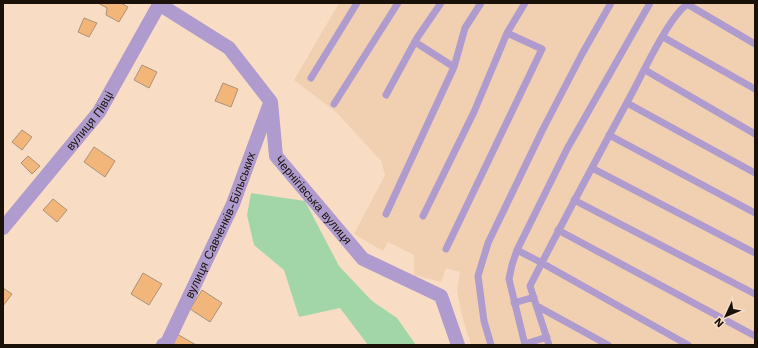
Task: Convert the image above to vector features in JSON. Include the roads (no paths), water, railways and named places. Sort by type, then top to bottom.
[{"type":"street","points":[[160,4],[229,48],[271,102]]},
{"type":"street","name":"вулиця Півці","points":[[3,228],[99,112],[160,4]]},
{"type":"street","name":"вулиця Савченків-Більських","points":[[163,345],[167,343],[233,204],[271,102]]},
{"type":"street","name":"Чернігівська вулиця","points":[[271,102],[276,156],[363,259],[441,296],[458,345]]},
{"type":"lane","points":[[311,78],[357,3]]},
{"type":"lane","points":[[334,104],[398,3]]},
{"type":"lane","points":[[386,95],[415,42],[441,3]]},
{"type":"lane","points":[[386,214],[454,67],[465,28],[481,3]]},
{"type":"lane","points":[[423,216],[474,112],[507,33],[525,3]]},
{"type":"lane","points":[[491,345],[484,320],[478,276],[488,243],[542,131],[582,54],[611,3]]},
{"type":"lane","points":[[547,337],[525,344],[509,279],[512,265],[517,250],[567,149],[650,3]]},
{"type":"lane","points":[[549,345],[530,286],[574,200],[675,16],[688,4],[755,44]]},
{"type":"lane","points":[[446,250],[542,49],[507,33]]},
{"type":"lane","points":[[663,37],[755,90]]},
{"type":"lane","points":[[415,42],[454,67]]},
{"type":"lane","points":[[645,70],[755,134]]},
{"type":"lane","points":[[627,103],[755,173]]},
{"type":"lane","points":[[609,135],[755,213]]},
{"type":"lane","points":[[592,168],[755,253]]},
{"type":"lane","points":[[574,200],[755,294]]},
{"type":"lane","points":[[558,230],[755,336]]},
{"type":"lane","points":[[517,250],[542,262],[688,345]]},
{"type":"lane","points":[[514,302],[534,297]]},
{"type":"lane","points":[[537,306],[608,345]]}]
